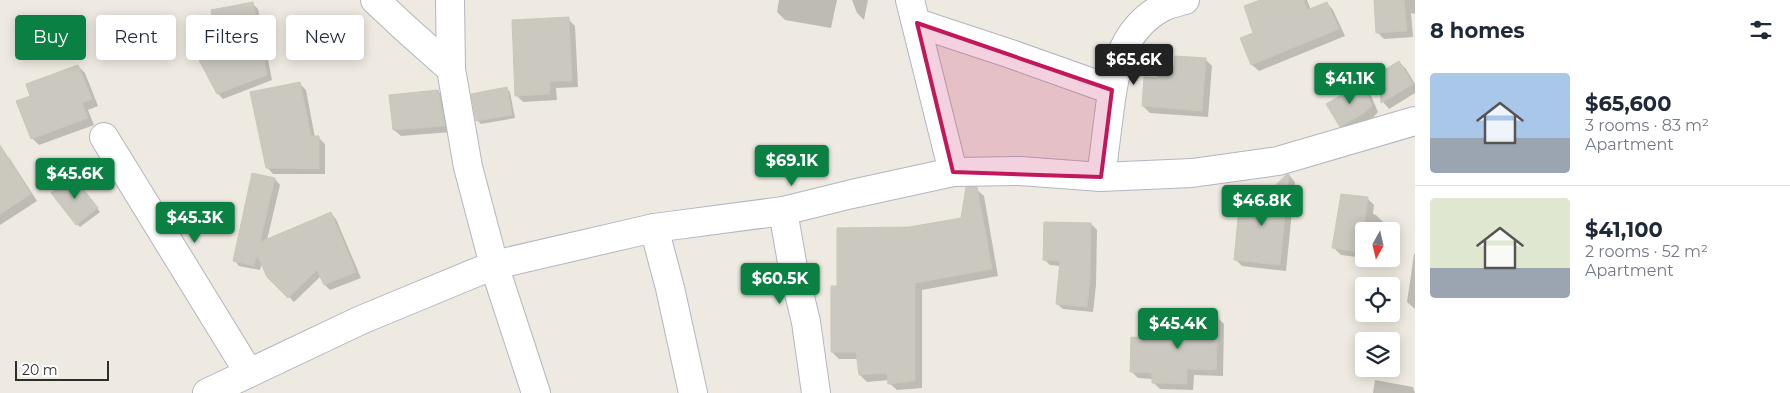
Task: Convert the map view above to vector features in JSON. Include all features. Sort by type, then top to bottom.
[{"type":"street","points":[[375,0],[452,69]]},
{"type":"street","points":[[450,0],[452,69],[468,167],[494,265],[536,393]]},
{"type":"street","points":[[1102,177],[1116,64],[1128,38],[1141,23],[1163,7],[1185,0]]},
{"type":"street","points":[[914,12],[1011,54],[1112,90]]},
{"type":"street","points":[[914,12],[953,172]]},
{"type":"street","points":[[207,393],[362,320],[494,265],[654,228],[783,211],[953,172],[1020,172],[1102,177],[1192,173],[1278,161],[1415,121]]},
{"type":"street","points":[[104,138],[249,373]]},
{"type":"street","points":[[783,211],[792,268],[806,322],[816,393]]},
{"type":"street","points":[[654,228],[670,288],[693,393]]},
{"type":"highlighted area","points":[[917,23],[1112,90],[1101,177],[953,172]]},
{"type":"building","points":[[1260,0],[1303,0],[1307,10],[1327,2],[1339,29],[1251,65],[1240,38],[1253,33],[1244,6]]},
{"type":"building","points":[[1374,0],[1404,0],[1407,31],[1376,33]]},
{"type":"building","points":[[253,2],[255,15],[212,15],[211,10]]},
{"type":"building","points":[[569,17],[572,81],[550,81],[550,94],[515,96],[512,20]]},
{"type":"building","points":[[1175,56],[1206,58],[1202,111],[1142,106],[1144,77],[1158,78],[1159,65],[1174,67]]},
{"type":"building","points":[[199,60],[264,60],[267,75],[217,94]]},
{"type":"building","points":[[1399,61],[1413,84],[1381,103],[1379,73]]},
{"type":"building","points":[[78,65],[92,99],[82,103],[88,118],[31,139],[16,101],[30,96],[26,84]]},
{"type":"building","points":[[300,82],[311,136],[319,136],[319,169],[266,168],[250,92]]},
{"type":"building","points":[[1362,83],[1372,105],[1364,113],[1340,127],[1326,104]]},
{"type":"building","points":[[507,87],[512,115],[476,121],[471,94]]},
{"type":"building","points":[[438,90],[445,126],[393,130],[389,95]]},
{"type":"building","points":[[0,145],[31,194],[0,214]]},
{"type":"building","points":[[252,173],[275,178],[260,242],[331,212],[356,272],[324,285],[317,270],[288,298],[267,277],[257,255],[254,266],[233,261]]},
{"type":"building","points":[[1289,174],[1280,265],[1234,260],[1240,198],[1260,200]]},
{"type":"building","points":[[73,176],[98,208],[76,225],[51,193]]},
{"type":"building","points":[[966,187],[977,187],[992,269],[915,283],[915,381],[888,384],[887,373],[859,375],[856,352],[831,352],[831,286],[837,286],[837,228],[909,227],[961,218]]},
{"type":"building","points":[[1341,194],[1368,197],[1365,222],[1355,222],[1355,251],[1332,248]]},
{"type":"building","points":[[1044,222],[1091,223],[1090,278],[1087,307],[1056,304],[1060,261],[1043,260]]},
{"type":"building","points":[[1173,315],[1218,316],[1216,370],[1187,369],[1187,384],[1152,383],[1152,373],[1130,372],[1131,337],[1172,339]]}]
